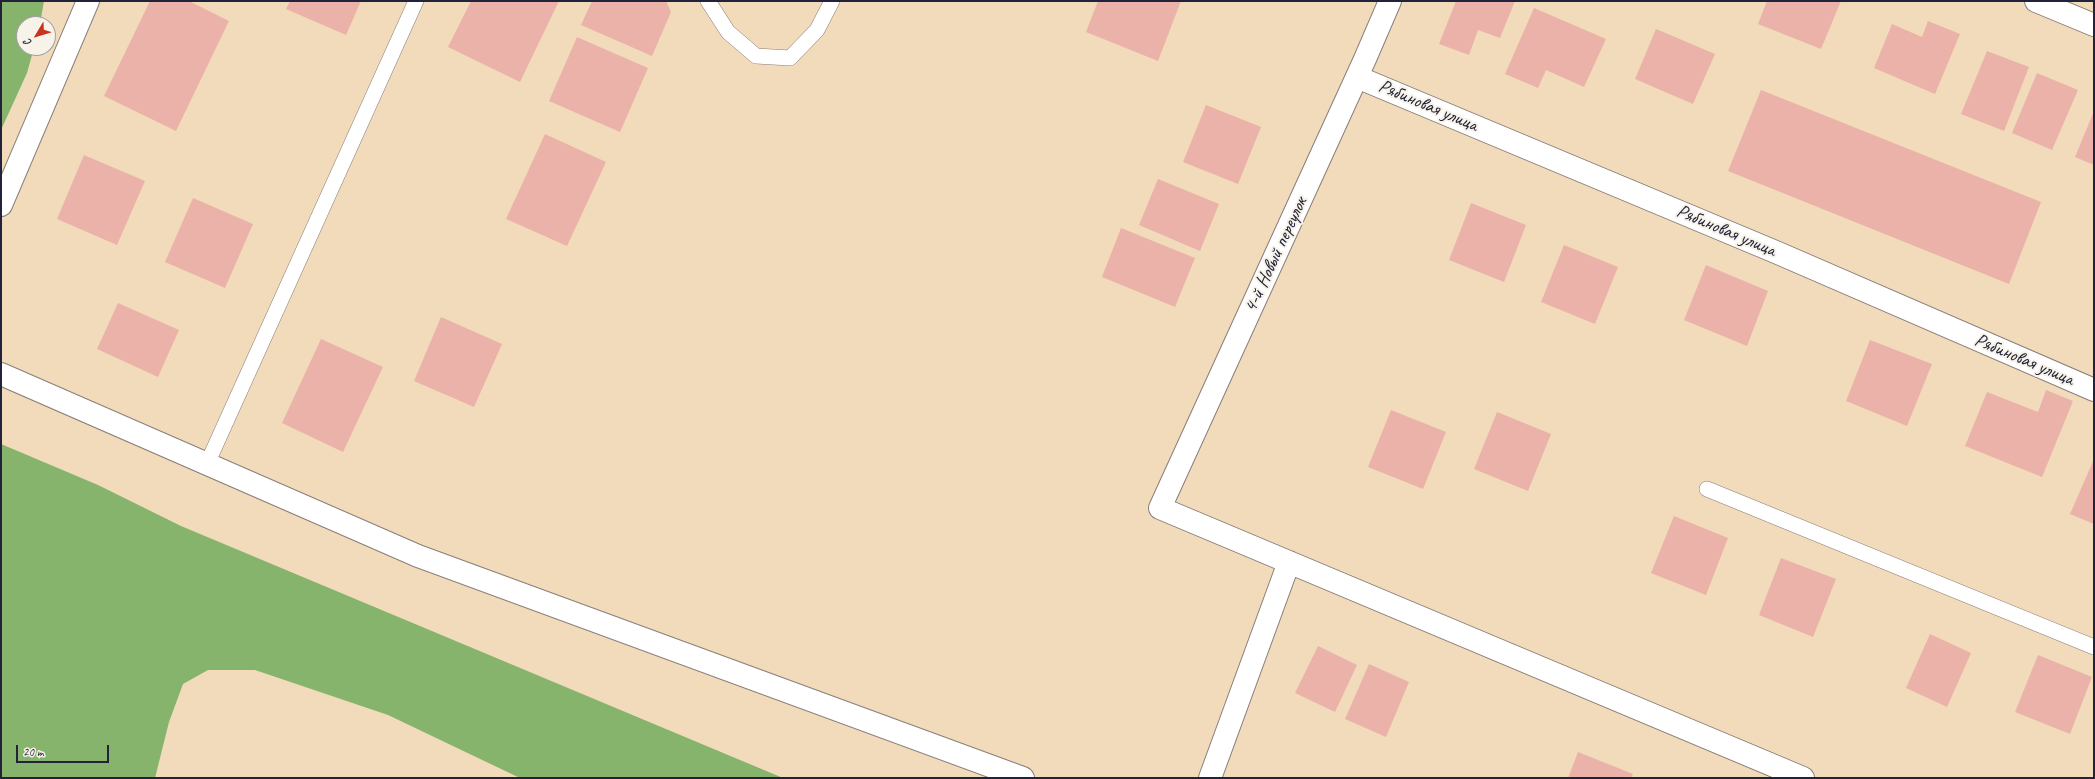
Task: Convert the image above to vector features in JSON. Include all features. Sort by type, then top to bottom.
[{"type":"street","points":[[1,205],[88,1]]},
{"type":"street","name":"4-й Новый переулок","points":[[1289,562],[1160,508],[1390,1]]},
{"type":"street","points":[[2036,1],[2094,25]]},
{"type":"street","name":"Рябиновая улица","points":[[1357,76],[1778,253],[2094,390]]},
{"type":"street","points":[[1,374],[418,556],[1023,778]]},
{"type":"street","points":[[1210,778],[1289,562],[1803,778]]},
{"type":"lane","points":[[207,464],[416,1]]},
{"type":"lane","points":[[708,1],[728,32],[756,56],[790,58],[817,30],[832,1]]},
{"type":"lane","points":[[1706,489],[2094,647]]},
{"type":"green space","points":[[1,1],[44,1],[41,16],[16,16],[16,56],[32,56],[27,73],[1,130]]},
{"type":"green space","points":[[1,444],[98,485],[181,526],[783,778],[520,778],[388,715],[255,670],[208,670],[183,684],[169,722],[155,778],[1,778]]},
{"type":"building","points":[[150,1],[189,1],[229,21],[176,131],[104,96]]},
{"type":"building","points":[[290,1],[361,1],[346,35],[286,9]]},
{"type":"building","points":[[471,1],[559,1],[520,82],[448,47]]},
{"type":"building","points":[[592,1],[666,1],[671,12],[652,56],[581,25]]},
{"type":"building","points":[[1098,1],[1181,1],[1158,61],[1086,32]]},
{"type":"building","points":[[1456,1],[1515,1],[1500,38],[1478,30],[1469,55],[1439,44]]},
{"type":"building","points":[[1767,1],[1841,1],[1821,49],[1758,24]]},
{"type":"building","points":[[1534,8],[1606,39],[1584,87],[1546,70],[1538,88],[1505,74]]},
{"type":"building","points":[[1928,21],[1960,34],[1935,94],[1874,68],[1892,24],[1922,37]]},
{"type":"building","points":[[1656,29],[1715,54],[1693,104],[1635,79]]},
{"type":"building","points":[[577,37],[648,68],[620,132],[549,101]]},
{"type":"building","points":[[1987,51],[2029,67],[2004,131],[1961,114]]},
{"type":"building","points":[[2037,73],[2078,90],[2052,150],[2012,133]]},
{"type":"building","points":[[1761,90],[2041,202],[2009,284],[1728,171]]},
{"type":"building","points":[[1206,105],[1261,127],[1238,184],[1183,162]]},
{"type":"building","points":[[2094,111],[2094,165],[2075,157]]},
{"type":"building","points":[[545,134],[606,162],[567,246],[506,219]]},
{"type":"building","points":[[84,155],[145,181],[117,245],[57,219]]},
{"type":"building","points":[[1158,179],[1219,204],[1200,251],[1139,225]]},
{"type":"building","points":[[193,198],[253,224],[225,288],[165,262]]},
{"type":"building","points":[[1471,203],[1526,225],[1504,282],[1449,260]]},
{"type":"building","points":[[1121,228],[1195,258],[1175,307],[1102,277]]},
{"type":"building","points":[[1564,245],[1618,267],[1595,324],[1541,302]]},
{"type":"building","points":[[1706,265],[1768,291],[1747,346],[1684,320]]},
{"type":"building","points":[[118,303],[179,330],[158,377],[97,349]]},
{"type":"building","points":[[441,317],[502,344],[474,407],[414,381]]},
{"type":"building","points":[[321,339],[383,367],[343,452],[282,423]]},
{"type":"building","points":[[1870,340],[1932,364],[1907,426],[1846,401]]},
{"type":"building","points":[[2046,390],[2073,401],[2042,477],[1965,446],[1987,392],[2038,412]]},
{"type":"building","points":[[1391,410],[1446,432],[1423,489],[1368,467]]},
{"type":"building","points":[[1497,412],[1551,434],[1528,491],[1474,469]]},
{"type":"building","points":[[2094,459],[2094,524],[2070,514]]},
{"type":"building","points":[[1674,516],[1728,538],[1706,595],[1651,573]]},
{"type":"building","points":[[1781,558],[1836,579],[1813,637],[1759,615]]},
{"type":"building","points":[[1930,634],[1971,653],[1947,707],[1906,688]]},
{"type":"building","points":[[1318,646],[1357,665],[1335,712],[1295,693]]},
{"type":"building","points":[[2038,655],[2092,677],[2070,734],[2015,712]]},
{"type":"building","points":[[1369,664],[1409,682],[1386,737],[1345,719]]},
{"type":"building","points":[[1578,752],[1633,774],[1631,778],[1568,778]]}]
